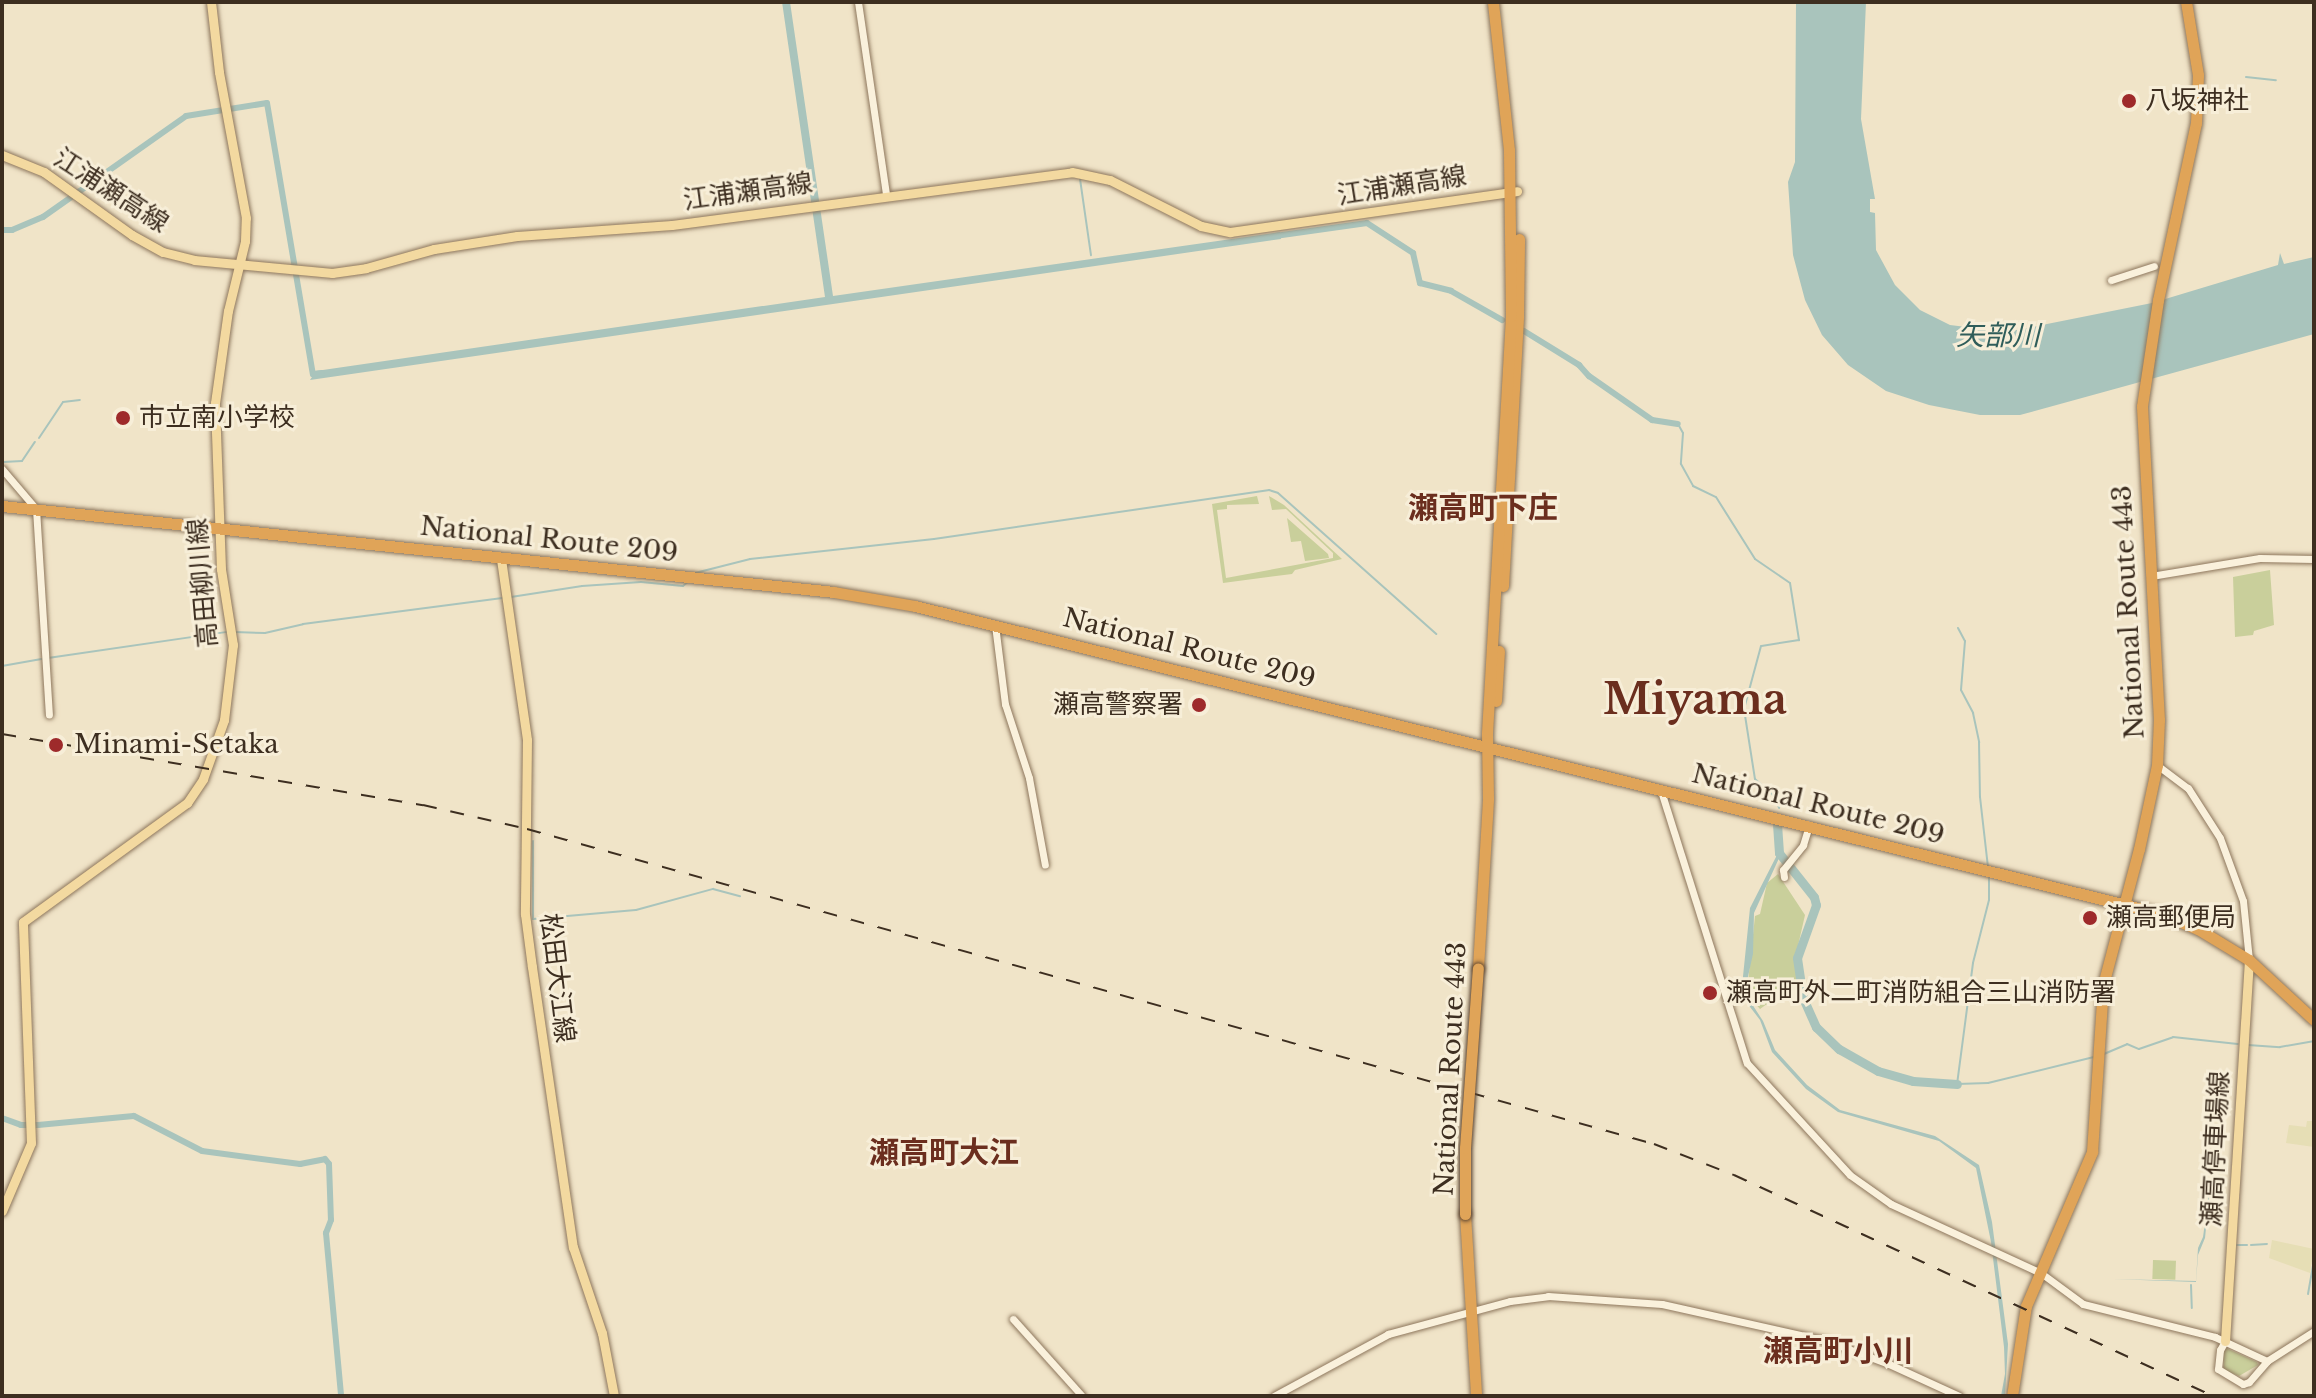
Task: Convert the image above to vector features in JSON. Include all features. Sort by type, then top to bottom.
[{"type":"highway","points":[[1493,2],[1514,192]]},
{"type":"highway","points":[[1499,2],[1514,192]]},
{"type":"highway","name":"National Route 443","points":[[2012,1396],[2022,1322],[2092,1152],[2103,985],[2157,765],[2159,720],[2141,431],[2159,266],[2196,123],[2198,75],[2186,2]]},
{"type":"highway","name":"National Route 443","points":[[1476,1396],[1465,1214],[1465,1148],[1490,745],[1487,733],[1511,316],[1514,192]]},
{"type":"highway","name":"National Route 209","points":[[2,506],[870,596],[1490,745],[1886,847],[2124,903],[2198,929],[2249,960],[2314,1020]]},
{"type":"main road","name":"高田柳川線","points":[[2,1211],[29,1154],[31,1135],[23,922],[193,796],[217,744],[224,720],[232,632],[221,569],[215,403],[226,322],[246,232],[245,201],[224,102],[211,2]]},
{"type":"main road","name":"江浦瀬高線","points":[[2,155],[30,164],[66,186],[154,248],[194,260],[305,271],[350,272],[434,249],[540,233],[672,225],[886,195],[1084,173],[1110,180],[1201,226],[1230,232],[1514,192]]},
{"type":"main road","name":"松田大江線","points":[[501,559],[527,740],[525,914],[532,967],[573,1247],[602,1333],[614,1396]]},
{"type":"main road","name":"瀬高停車場線","points":[[2225,1341],[2249,960]]},
{"type":"street","points":[[858,2],[886,195]]},
{"type":"street","points":[[2111,280],[2159,266]]},
{"type":"street","points":[[2,469],[36,509],[49,715]]},
{"type":"street","points":[[2151,576],[2260,558],[2314,559]]},
{"type":"street","points":[[995,625],[1005,704],[1029,778],[1045,865]]},
{"type":"street","points":[[2157,765],[2188,788],[2220,838],[2243,901],[2249,960]]},
{"type":"street","points":[[1661,789],[1743,1053],[1755,1076],[1850,1175],[1873,1193],[2041,1273],[2083,1304],[2225,1341],[2267,1361]]},
{"type":"street","points":[[1784,877],[1783,870],[1803,845],[1809,825]]},
{"type":"street","points":[[1274,1396],[1388,1334],[1528,1297],[1548,1296],[1662,1304],[1827,1341],[1889,1364],[1959,1396]]},
{"type":"street","points":[[1013,1319],[1082,1396]]},
{"type":"street","points":[[2225,1341],[2220,1350],[2221,1374],[2243,1384],[2249,1382],[2267,1361],[2314,1331]]},
{"type":"shaded area","points":[[2307,1121],[2314,1121],[2314,1147],[2286,1143],[2289,1125],[2306,1127]]},
{"type":"shaded area","points":[[2272,1240],[2314,1249],[2310,1273],[2269,1258]]},
{"type":"green space","points":[[1257,496],[1259,504],[1227,505],[1227,509],[1217,510],[1226,578],[1333,558],[1333,553],[1286,509],[1272,510],[1269,496],[1284,505],[1342,559],[1295,570],[1292,574],[1223,583],[1212,504]]},
{"type":"green space","points":[[1287,518],[1329,558],[1305,561],[1301,541],[1291,542]]},
{"type":"green space","points":[[2270,570],[2274,625],[2254,631],[2253,635],[2235,637],[2233,577]]},
{"type":"green space","points":[[1778,874],[1805,915],[1795,959],[1798,982],[1760,1009],[1753,1001],[1748,982],[1755,916],[1760,914],[1767,883]]},
{"type":"green space","points":[[2153,1260],[2176,1261],[2175,1280],[2152,1279]]},
{"type":"green space","points":[[2226,1348],[2258,1365],[2239,1376],[2224,1370],[2223,1352]]},
{"type":"water","points":[[782,2],[790,2],[833,296],[1280,232],[1281,239],[310,380],[316,371],[825,297]]},
{"type":"water","name":"矢部川","points":[[1796,2],[1866,2],[1861,119],[1875,199],[1870,199],[1870,212],[1875,213],[1876,250],[1895,285],[1920,310],[1950,325],[2007,332],[2152,303],[2278,265],[2280,253],[2284,264],[2314,257],[2314,334],[2020,415],[1980,415],[1929,405],[1886,391],[1848,365],[1822,335],[1805,300],[1793,255],[1788,182],[1795,162]]},
{"type":"water","points":[[1777,855],[1780,856],[1754,913],[1753,954],[1747,981],[1750,1001],[1763,1021],[1775,1050],[1807,1085],[1840,1110],[1935,1136],[1979,1165],[1992,1222],[2008,1344],[2005,1396],[2001,1396],[2005,1374],[2004,1347],[1991,1242],[1976,1168],[1939,1141],[1838,1112],[1806,1089],[1772,1052],[1760,1020],[1747,1003],[1742,986],[1750,908]]},
{"type":"water","points":[[2211,1179],[2205,1238],[2198,1255],[2196,1282],[2113,1279],[2196,1281],[2198,1248],[2203,1237]]},
{"type":"waterway","points":[[2246,77],[2276,80]]},
{"type":"waterway","points":[[2,230],[12,230],[43,217],[186,116],[267,103],[313,374],[322,373]]},
{"type":"waterway","points":[[1080,179],[1091,255]]},
{"type":"waterway","points":[[1275,236],[1367,223],[1413,253],[1420,283],[1451,291],[1502,320]]},
{"type":"waterway","points":[[1524,331],[1579,365],[1589,376],[1652,420],[1678,424]]},
{"type":"waterway","points":[[39,438],[63,402],[80,400]]},
{"type":"waterway","points":[[1678,424],[1683,433],[1681,464],[1693,486],[1716,497],[1755,559],[1790,583],[1799,640],[1761,646],[1744,709],[1755,779],[1774,796],[1779,808]]},
{"type":"waterway","points":[[3,462],[22,461],[35,442]]},
{"type":"waterway","points":[[695,573],[750,559],[934,539],[1269,490],[1278,493],[1436,634]]},
{"type":"waterway","points":[[511,597],[582,586],[641,582],[683,586],[689,581]]},
{"type":"waterway","points":[[234,632],[265,633],[303,624],[504,598]]},
{"type":"waterway","points":[[1958,628],[1965,641],[1961,690],[1973,713],[1979,742],[1980,797],[1988,867]]},
{"type":"waterway","points":[[48,658],[227,632]]},
{"type":"waterway","points":[[2,666],[41,659]]},
{"type":"waterway","points":[[1777,824],[1779,853],[1814,897],[1816,905],[1797,958],[1803,998],[1816,1027],[1839,1049],[1878,1071],[1913,1081],[1957,1084]]},
{"type":"waterway","points":[[533,841],[533,919],[636,910],[713,889],[740,896]]},
{"type":"waterway","points":[[1989,878],[1989,900],[1973,963],[1957,1084],[1988,1083],[2094,1057]]},
{"type":"waterway","points":[[2104,1054],[2127,1044],[2139,1049],[2173,1037],[2238,1044]]},
{"type":"waterway","points":[[2248,1045],[2280,1047],[2314,1041]]},
{"type":"waterway","points":[[2,1118],[21,1125],[38,1125],[134,1116],[202,1151],[300,1164],[325,1159],[329,1164],[331,1220],[326,1233],[341,1396]]},
{"type":"waterway","points":[[2251,1245],[2267,1244]]},
{"type":"waterway","points":[[2237,1245],[2247,1245]]},
{"type":"waterway","points":[[2308,1294],[2314,1261]]},
{"type":"waterway","points":[[2191,1285],[2192,1308]]},
{"type":"railway","points":[[2,734],[423,805],[527,829],[1654,1144],[1734,1175],[2213,1396]]},
{"type":"place","name":"八坂神社","points":[[2129,101]]},
{"type":"place","name":"市立南小学校","points":[[123,418]]},
{"type":"place","name":"瀬高警察署","points":[[1199,705]]},
{"type":"place","name":"Minami-Setaka","points":[[56,745]]},
{"type":"place","name":"瀬高郵便局","points":[[2090,918]]},
{"type":"place","name":"瀬高町外二町消防組合三山消防署","points":[[1710,993]]},
{"type":"district","name":"瀬高町下庄","points":[[1483,508]]},
{"type":"district","name":"Miyama","points":[[1695,699]]},
{"type":"district","name":"瀬高町大江","points":[[944,1153]]},
{"type":"district","name":"瀬高町小川","points":[[1838,1351]]}]
